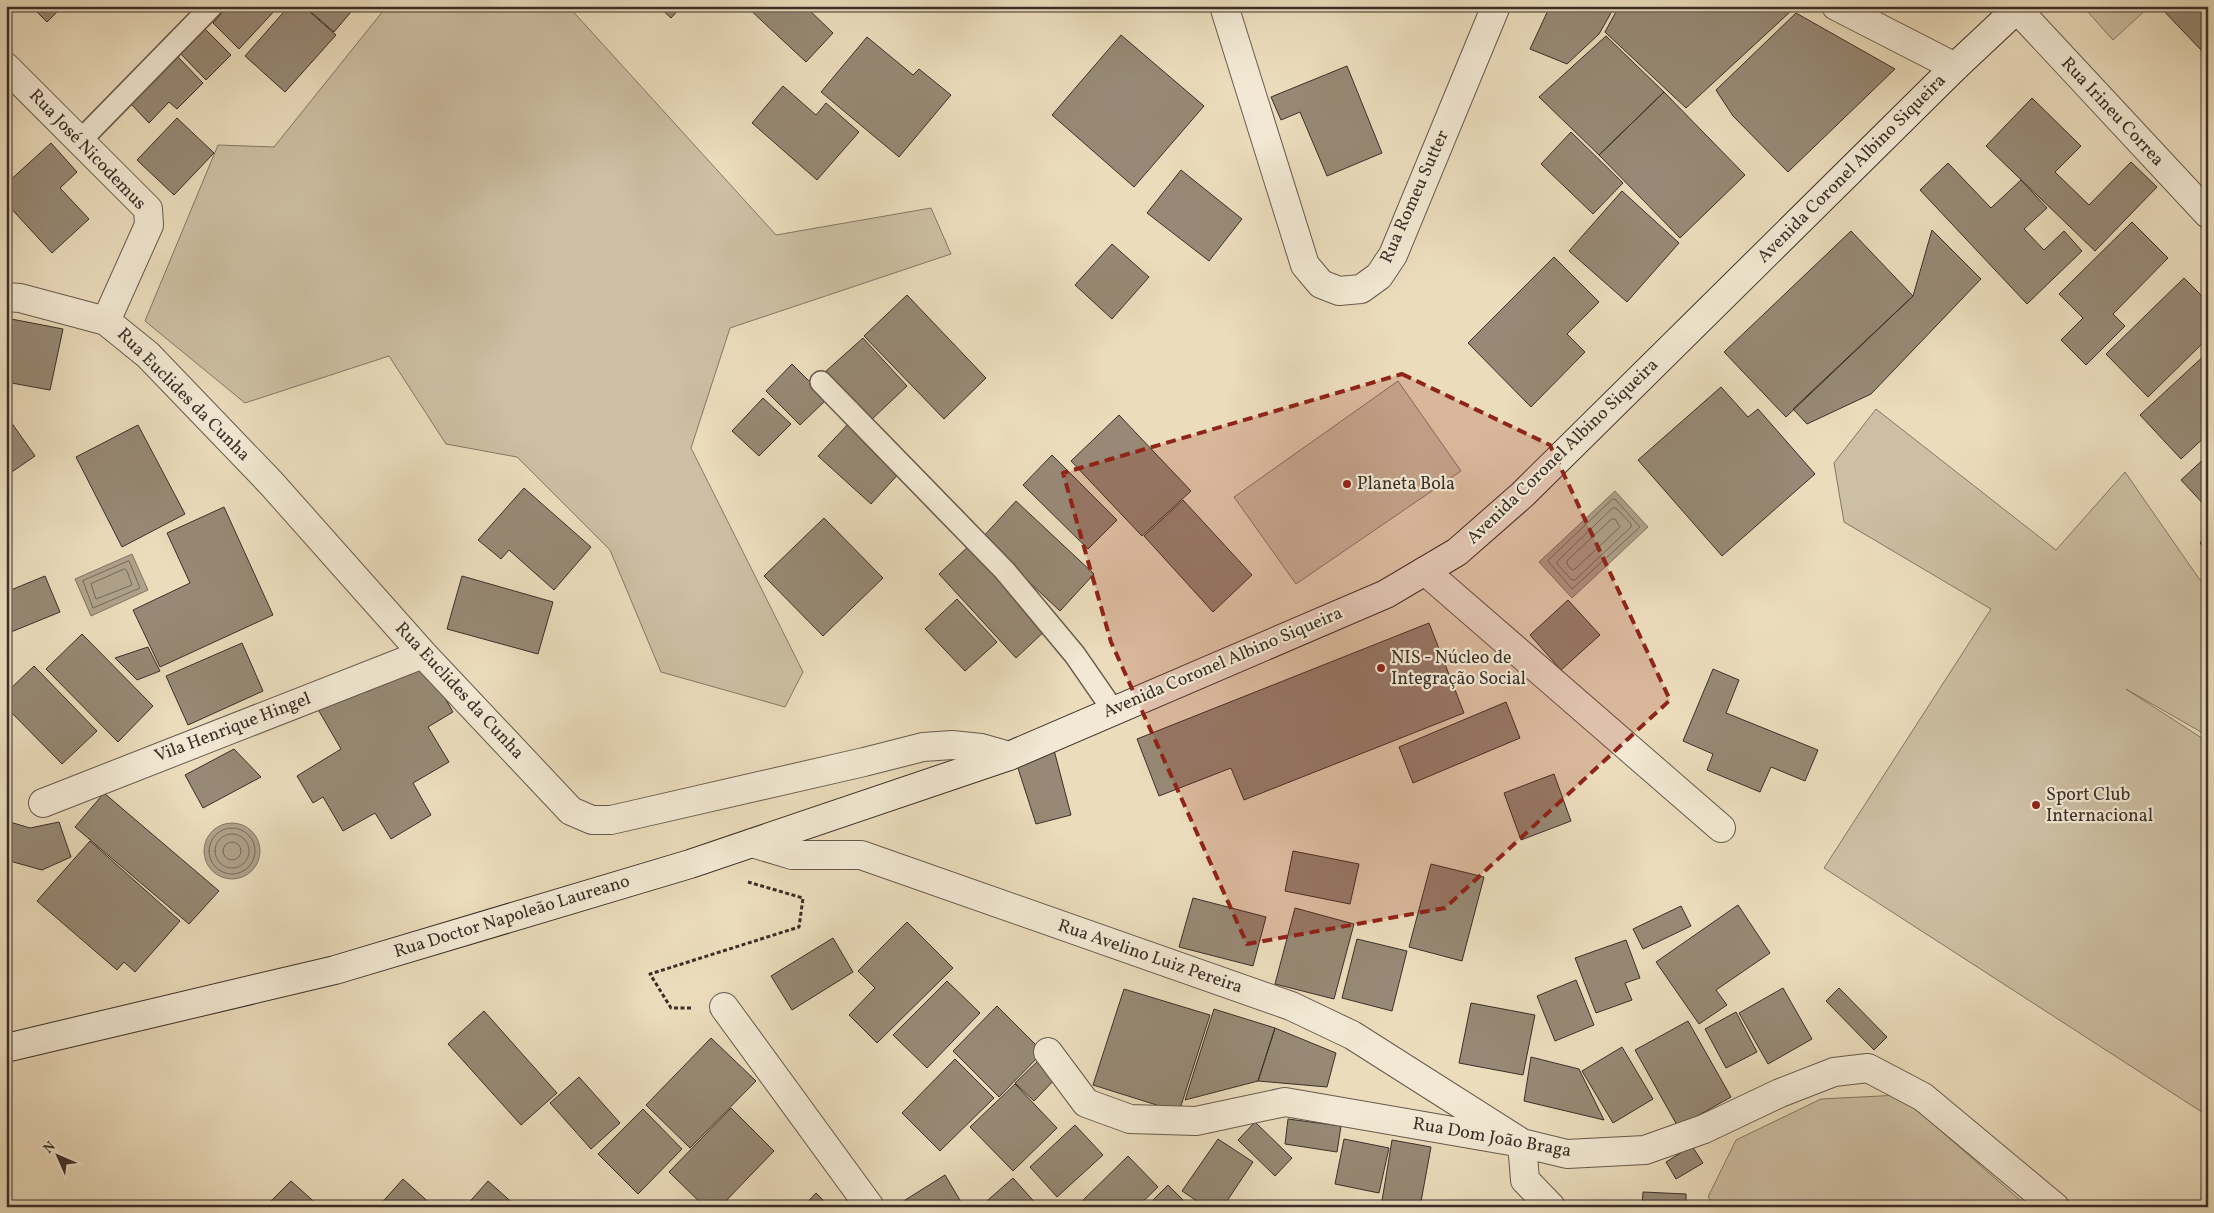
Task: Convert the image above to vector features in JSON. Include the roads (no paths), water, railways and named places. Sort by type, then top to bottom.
[{"type":"street","name":"Rua Romeu Sutter","points":[[1224,6],[1305,265],[1320,284],[1339,291],[1361,289],[1379,276],[1393,255],[1496,6]]},
{"type":"street","points":[[1836,6],[1955,67]]},
{"type":"street","name":"Avenida Coronel Albino Siqueira","points":[[1009,756],[1386,594],[1457,552],[1522,495],[1955,67],[2018,8]]},
{"type":"street","name":"Rua Irineu Correa","points":[[2018,8],[2208,214]]},
{"type":"street","name":"Rua José Nicodemus","points":[[6,68],[148,209],[149,224],[106,321]]},
{"type":"street","name":"Rua Euclides da Cunha","points":[[6,296],[106,321],[148,355],[271,483],[423,654],[570,811],[592,820],[611,820],[922,747],[952,745],[982,748],[1009,756]]},
{"type":"street","points":[[1425,571],[1721,828]]},
{"type":"street","name":"Vila Henrique Hingel","points":[[42,802],[423,654]]},
{"type":"street","name":"Rua Doctor Napoleão Laureano","points":[[6,1048],[335,970],[690,864],[1009,756]]},
{"type":"street","name":"Rua Avelino Luiz Pereira","points":[[752,843],[792,855],[861,855],[1291,1006],[1352,1035],[1522,1142]]},
{"type":"street","points":[[724,1007],[870,1207]]},
{"type":"street","name":"Rua Dom João Braga","points":[[1048,1052],[1086,1103],[1130,1119],[1196,1121],[1285,1102],[1522,1142],[1567,1154],[1645,1150],[1704,1129],[1780,1093],[1834,1072],[1868,1068],[1923,1097],[2055,1207]]},
{"type":"street","points":[[1522,1142],[1525,1180],[1551,1207]]},
{"type":"lane","points":[[80,141],[212,6]]},
{"type":"lane","points":[[821,382],[1005,571],[1075,655],[1113,710]]},
{"type":"water","points":[[1615,491],[1648,527],[1572,598],[1539,562]]},
{"type":"water","points":[[132,554],[148,590],[91,616],[75,579]]},
{"type":"water","points":[[226,823],[238,823],[252,831],[260,845],[258,862],[252,871],[238,879],[226,879],[216,874],[209,867],[204,857],[204,845],[209,835],[216,828]]},
{"type":"place","name":"Planeta Bola","points":[[1347,484]]},
{"type":"place","name":"NIS - Núcleo de Integração Social","points":[[1381,668]]},
{"type":"place","name":"Sport Club Internacional","points":[[2036,805]]}]
